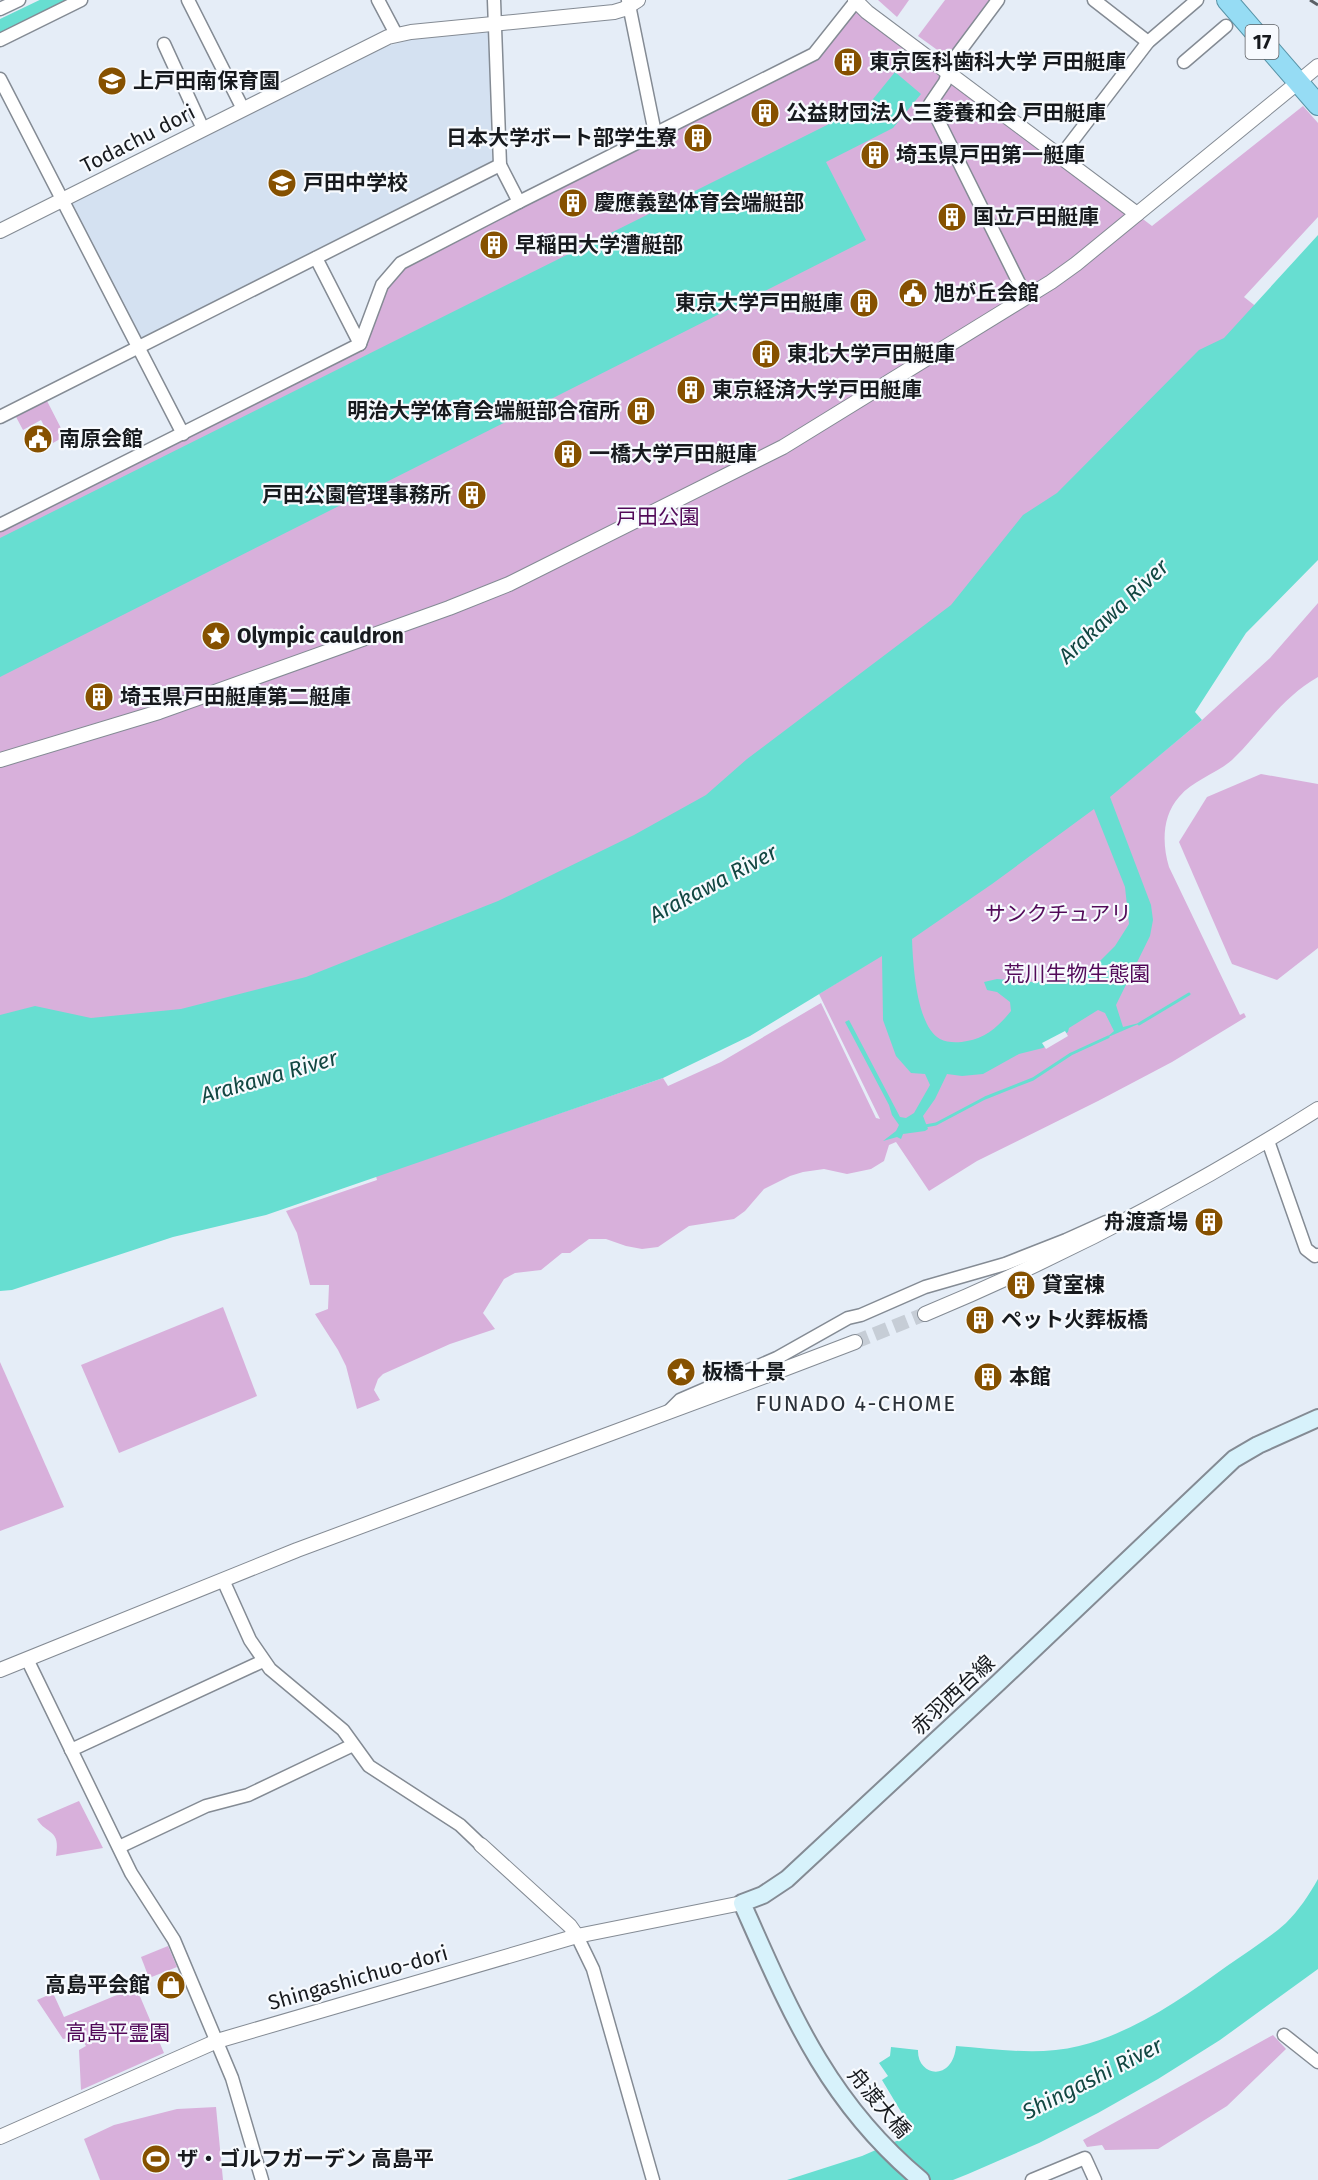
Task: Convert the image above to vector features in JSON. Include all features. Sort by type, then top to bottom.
[{"type":"highway","name":"17","points":[[1227,0],[1312,86]]},
{"type":"highway","name":"17","points":[[1242,0],[1312,86]]},
{"type":"main road","name":"赤羽西台線","points":[[741,1903],[763,1895],[788,1879],[1234,1459],[1258,1445],[1318,1418]]},
{"type":"main road","name":"舟渡大橋","points":[[741,1903],[784,1997],[829,2079],[869,2131],[921,2180]]},
{"type":"street","points":[[0,9],[19,0]]},
{"type":"street","points":[[0,40],[81,0]]},
{"type":"street","points":[[188,0],[243,109]]},
{"type":"street","points":[[378,0],[396,34]]},
{"type":"street","points":[[494,0],[500,165],[519,202]]},
{"type":"street","points":[[998,0],[951,63],[945,82],[930,104],[1026,297]]},
{"type":"street","points":[[1094,0],[1148,42]]},
{"type":"street","points":[[1060,157],[1148,42],[1197,0]]},
{"type":"street","points":[[0,525],[360,344],[382,285],[401,263],[814,54],[856,1],[1137,214]]},
{"type":"street","points":[[632,2],[655,133]]},
{"type":"street","name":"Todachu dori","points":[[0,231],[396,34],[614,12],[632,2]]},
{"type":"street","points":[[1184,62],[1226,26]]},
{"type":"street","points":[[164,44],[203,129]]},
{"type":"street","points":[[0,79],[183,434]]},
{"type":"street","points":[[0,760],[159,712],[449,608],[509,584],[783,447],[1076,264],[1137,214],[1312,86]]},
{"type":"street","points":[[0,417],[500,165]]},
{"type":"street","points":[[316,258],[360,344]]},
{"type":"street","points":[[925,1314],[1018,1274],[1120,1224],[1268,1141],[1318,1109]]},
{"type":"street","points":[[1268,1141],[1306,1249],[1315,1256],[1318,1255]]},
{"type":"street","points":[[667,1413],[680,1400],[777,1358],[848,1318],[861,1315],[925,1287],[1015,1260],[1106,1222],[1120,1224]]},
{"type":"street","points":[[0,1670],[408,1508],[855,1342]]},
{"type":"street","points":[[223,1580],[250,1640],[263,1661],[336,1723],[369,1766],[460,1825],[570,1926],[594,1969],[653,2180]]},
{"type":"street","points":[[27,1659],[132,1873],[174,1940],[232,2078],[262,2180]]},
{"type":"street","points":[[71,1750],[263,1661]]},
{"type":"street","points":[[119,1847],[206,1806],[248,1795],[353,1745]]},
{"type":"street","name":"Shingashichuo-dori","points":[[0,2136],[217,2041],[577,1936],[741,1903]]},
{"type":"street","points":[[1284,2035],[1318,2061]]},
{"type":"street","points":[[1032,2180],[1085,2158],[1095,2180]]},
{"type":"shaded area","name":"戸田中学校","points":[[490,32],[496,160],[142,340],[139,339],[71,203],[381,48],[417,38]]},
{"type":"green space","points":[[878,0],[909,0],[897,17]]},
{"type":"green space","points":[[945,0],[991,0],[947,57],[918,36]]},
{"type":"green space","name":"戸田公園","points":[[856,1],[1152,226],[1303,106],[1318,123],[1318,217],[1244,297],[1318,355],[1135,590],[0,1152],[0,526],[360,344],[382,285],[408,259],[814,54]]},
{"type":"green space","points":[[46,399],[65,436],[53,443],[41,420],[23,430],[15,415]]},
{"type":"green space","points":[[1318,603],[1318,677],[1293,694],[1232,760],[1179,797],[1169,813],[1165,831],[1165,849],[1169,867],[1240,1015],[1244,1013],[1246,1017],[1172,1062],[977,1161],[929,1191],[896,1142],[889,1145],[884,1161],[871,1169],[847,1174],[824,1169],[790,1176],[764,1189],[745,1211],[734,1219],[689,1226],[658,1247],[642,1249],[606,1239],[589,1239],[570,1253],[562,1253],[541,1270],[515,1273],[504,1279],[483,1313],[495,1329],[450,1344],[383,1374],[378,1379],[374,1390],[380,1400],[357,1409],[346,1366],[315,1314],[328,1309],[329,1285],[310,1285],[297,1233],[286,1211],[377,1180],[376,1176],[663,1078],[668,1086],[721,1062],[821,1003],[876,1118],[880,1119],[819,994],[882,955],[1109,797],[1202,720],[1270,658]]},
{"type":"green space","points":[[1261,774],[1318,784],[1318,948],[1277,980],[1232,964],[1179,842],[1207,797]]},
{"type":"green space","points":[[223,1307],[257,1396],[119,1453],[81,1365]]},
{"type":"green space","points":[[0,1362],[64,1507],[0,1531]]},
{"type":"green space","points":[[79,1801],[103,1848],[56,1856],[55,1836],[37,1819]]},
{"type":"green space","points":[[168,1946],[177,1967],[149,1978],[141,1957]]},
{"type":"green space","name":"高島平霊園","points":[[136,1987],[164,2053],[81,2090],[79,2050],[86,2046],[80,2036],[63,2039],[37,2000],[53,1993],[64,2017]]},
{"type":"green space","points":[[1273,2035],[1286,2049],[1227,2106],[1158,2149],[1105,2150],[1102,2145],[1087,2147],[1083,2140]]},
{"type":"green space","name":"ザ・ゴルフガーデン 高島平","points":[[216,2107],[223,2180],[100,2180],[84,2139],[114,2125],[177,2109]]},
{"type":"water","points":[[895,72],[921,94],[893,128],[826,162],[866,240],[0,677],[0,538],[869,104]]},
{"type":"water","name":"Arakawa River","points":[[1318,235],[1318,560],[1246,633],[1195,712],[1202,720],[1110,797],[1151,905],[1153,920],[1150,936],[1116,1005],[1123,1027],[1143,1022],[1106,1038],[1114,1031],[1105,1013],[1098,1010],[1043,1048],[1019,1054],[983,1074],[962,1076],[947,1074],[935,1099],[923,1116],[928,1129],[903,1134],[901,1139],[897,1137],[883,1141],[896,1131],[899,1125],[845,1022],[849,1020],[900,1117],[906,1118],[914,1113],[930,1085],[925,1074],[911,1073],[896,1056],[883,1020],[882,956],[750,1036],[663,1078],[266,1215],[173,1237],[12,1290],[0,1291],[0,1015],[35,1006],[91,1018],[181,1009],[306,977],[498,901],[634,835],[706,795],[747,759],[951,605],[1023,515],[1057,493],[1199,350],[1224,338]],"holes":[[[1094,809],[1125,887],[1129,924],[1115,946],[1098,963],[1080,975],[1061,980],[1032,982],[997,979],[984,982],[987,990],[997,992],[1010,1002],[1011,1011],[1002,1022],[986,1034],[964,1042],[943,1040],[932,1032],[917,993],[912,939]]]},
{"type":"water","name":"Shingashi River","points":[[1318,1879],[1318,1969],[1220,2040],[1158,2079],[1039,2143],[953,2180],[787,2180],[862,2156],[901,2139],[906,2130],[906,2120],[882,2080],[888,2076],[879,2063],[890,2056],[891,2047],[918,2050],[923,2066],[936,2072],[949,2066],[956,2046],[1049,2051],[1079,2046],[1119,2033],[1175,2002],[1272,1934],[1295,1913]]},
{"type":"pier","points":[[1065,1031],[1068,1036],[1046,1049],[1042,1043]]},
{"type":"waterway","points":[[0,28],[58,0]]},
{"type":"waterway","points":[[1139,1024],[1189,994]]},
{"type":"waterway","points":[[925,1126],[936,1124],[985,1098],[1033,1079],[1071,1054],[1108,1037]]},
{"type":"tunnel","points":[[855,1342],[925,1314]]},
{"type":"railway","points":[[1310,0],[1318,5]]},
{"type":"place","name":"東京医科歯科大学 戸田艇庫","points":[[848,62]]},
{"type":"place","name":"上戸田南保育園","points":[[112,81]]},
{"type":"place","name":"公益財団法人三菱養和会 戸田艇庫","points":[[765,113]]},
{"type":"place","name":"日本大学ボート部学生寮","points":[[698,138]]},
{"type":"place","name":"埼玉県戸田第一艇庫","points":[[875,155]]},
{"type":"place","name":"戸田中学校","points":[[282,183]]},
{"type":"place","name":"慶應義塾体育会端艇部","points":[[573,203]]},
{"type":"place","name":"国立戸田艇庫","points":[[952,217]]},
{"type":"place","name":"早稲田大学漕艇部","points":[[494,245]]},
{"type":"place","name":"旭が丘会館","points":[[913,293]]},
{"type":"place","name":"東京大学戸田艇庫","points":[[864,303]]},
{"type":"place","name":"東北大学戸田艇庫","points":[[766,354]]},
{"type":"place","name":"東京経済大学戸田艇庫","points":[[691,390]]},
{"type":"place","name":"明治大学体育会端艇部合宿所","points":[[641,411]]},
{"type":"place","name":"南原会館","points":[[38,439]]},
{"type":"place","name":"一橋大学戸田艇庫","points":[[568,454]]},
{"type":"place","name":"戸田公園管理事務所","points":[[472,495]]},
{"type":"place","name":"Olympic cauldron","points":[[216,636]]},
{"type":"place","name":"埼玉県戸田艇庫第二艇庫","points":[[99,697]]},
{"type":"place","name":"舟渡斎場","points":[[1209,1222]]},
{"type":"place","name":"貸室棟","points":[[1021,1285]]},
{"type":"place","name":"ペット火葬板橋","points":[[980,1320]]},
{"type":"place","name":"板橋十景","points":[[681,1372]]},
{"type":"place","name":"本館","points":[[988,1377]]},
{"type":"place","name":"高島平会館","points":[[171,1985]]},
{"type":"place","name":"ザ・ゴルフガーデン 高島平","points":[[156,2159]]},
{"type":"district","name":"FUNADO 4-CHOME","points":[[856,1403]]},
{"type":"park label","name":"サンクチュアリ","points":[[1058,914]]},
{"type":"park label","name":"荒川生物生態園","points":[[1077,974]]}]
